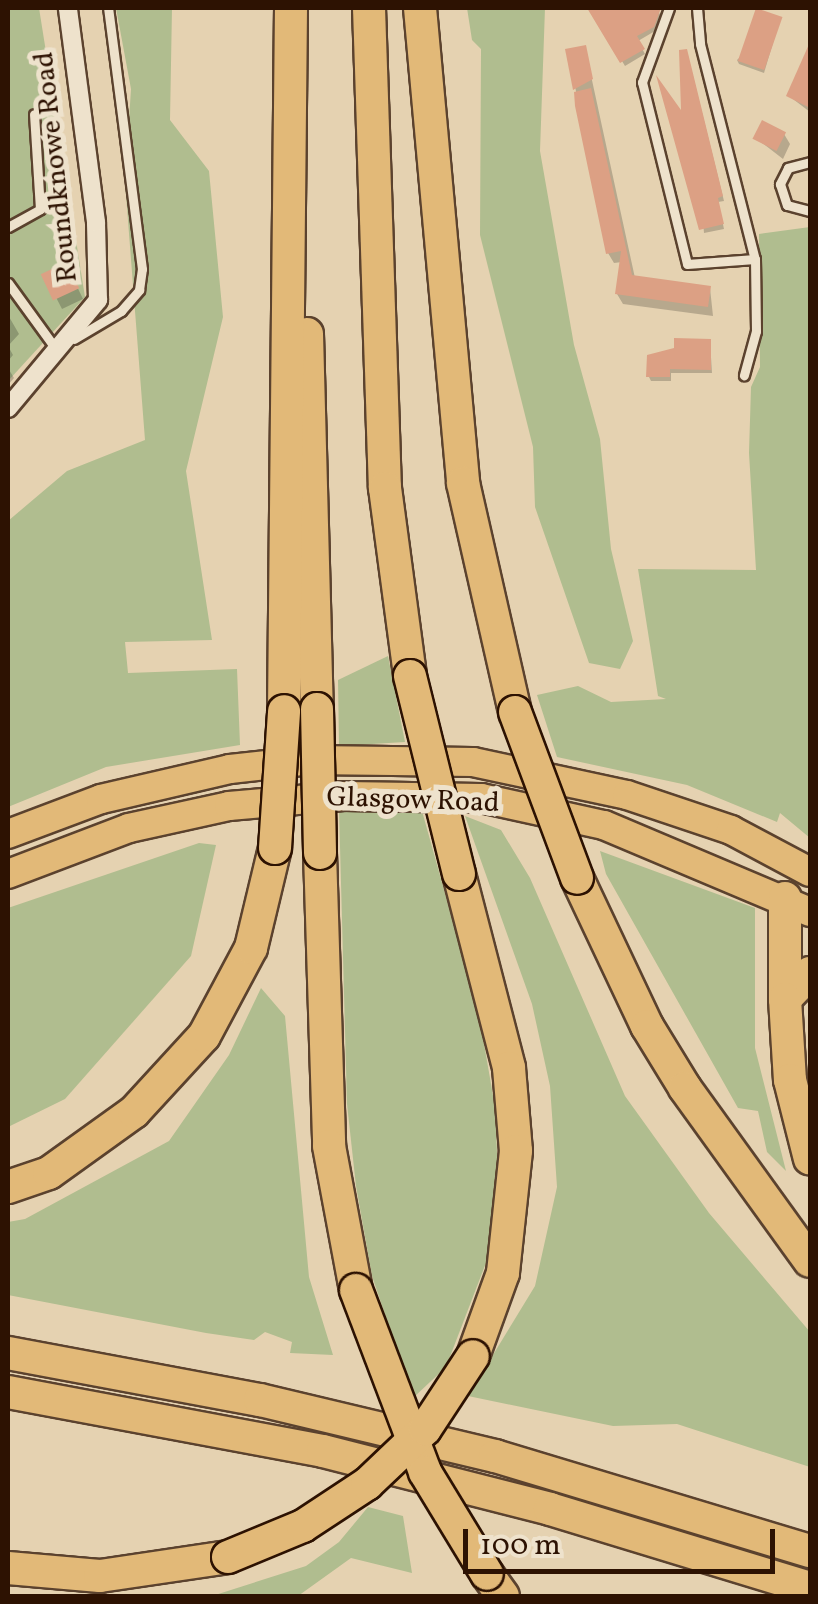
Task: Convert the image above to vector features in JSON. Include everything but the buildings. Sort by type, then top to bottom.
[{"type":"highway","points":[[8,1187],[50,1173],[134,1112],[204,1036],[251,948],[275,848],[284,711],[291,8]]},
{"type":"highway","points":[[299,8],[329,1146],[356,1290],[425,1472],[495,1585]]},
{"type":"highway","points":[[8,1568],[127,1575],[228,1557],[303,1526],[367,1484],[425,1429],[473,1356],[503,1273],[516,1152],[509,1068],[410,676],[385,488],[369,8]]},
{"type":"highway","points":[[420,8],[463,482],[515,712],[577,878],[647,1026],[779,1222],[810,1258]]},
{"type":"highway","points":[[798,905],[785,999],[790,1080],[810,1159]]},
{"type":"highway","points":[[785,999],[810,974]]},
{"type":"highway","points":[[8,1353],[260,1400],[495,1456],[810,1550]]},
{"type":"highway","points":[[8,1392],[323,1452],[550,1509],[810,1588]]},
{"type":"main road","name":"Glasgow Road","points":[[8,834],[101,799],[230,770],[311,760],[473,762],[627,794],[730,830],[810,872]]},
{"type":"main road","points":[[627,794],[782,868],[798,905]]},
{"type":"main road","name":"Glasgow Road","points":[[8,874],[128,828],[229,806],[291,798],[480,798],[604,825],[798,905]]},
{"type":"street","name":"Roundknowe Road","points":[[8,408],[98,300],[96,222],[68,8]]},
{"type":"lane","points":[[8,283],[54,350],[121,311],[139,290],[142,269],[108,8]]},
{"type":"lane","points":[[669,8],[642,82],[688,264],[755,259]]},
{"type":"lane","points":[[697,8],[700,44],[755,259],[756,331],[744,375]]},
{"type":"lane","points":[[8,227],[40,209],[34,114]]},
{"type":"lane","points":[[810,162],[788,168],[780,184],[787,205],[810,211]]},
{"type":"green space","points":[[8,8],[39,8],[85,297],[8,381]]},
{"type":"green space","points":[[116,8],[172,8],[170,120],[209,171],[223,317],[186,471],[212,640],[125,642],[128,673],[237,669],[240,745],[106,767],[8,807],[8,521],[67,471],[145,440],[125,182],[131,89]]},
{"type":"green space","points":[[467,8],[545,8],[540,151],[574,345],[600,439],[611,549],[633,641],[620,669],[589,663],[535,507],[533,447],[480,235],[481,49],[472,40]]},
{"type":"green space","points":[[810,227],[810,838],[780,813],[777,822],[687,785],[557,757],[537,695],[578,686],[611,702],[666,699],[658,696],[638,569],[756,570],[749,453],[751,387],[760,367],[759,234]]},
{"type":"green space","points":[[388,656],[405,742],[339,746],[338,680]]},
{"type":"green space","points":[[339,809],[422,811],[479,1015],[495,1107],[498,1176],[489,1255],[446,1367],[413,1398],[372,1276],[356,1186],[347,1104]]},
{"type":"green space","points":[[465,816],[501,830],[530,878],[625,1096],[709,1213],[810,1332],[810,1467],[677,1424],[613,1426],[468,1396],[535,1286],[557,1187],[550,1086],[532,1004]]},
{"type":"green space","points":[[199,843],[216,845],[191,956],[65,1099],[8,1127],[8,908]]},
{"type":"green space","points":[[600,851],[755,908],[755,1048],[786,1171],[767,1152],[758,1111],[738,1108],[606,874]]},
{"type":"green space","points":[[261,988],[285,1016],[309,1277],[333,1355],[290,1353],[292,1342],[265,1332],[254,1340],[8,1295],[8,1222],[25,1219],[169,1141],[229,1055]]},
{"type":"green space","points":[[368,1507],[403,1516],[412,1573],[351,1558],[298,1596],[212,1596],[306,1566],[339,1542]]}]
